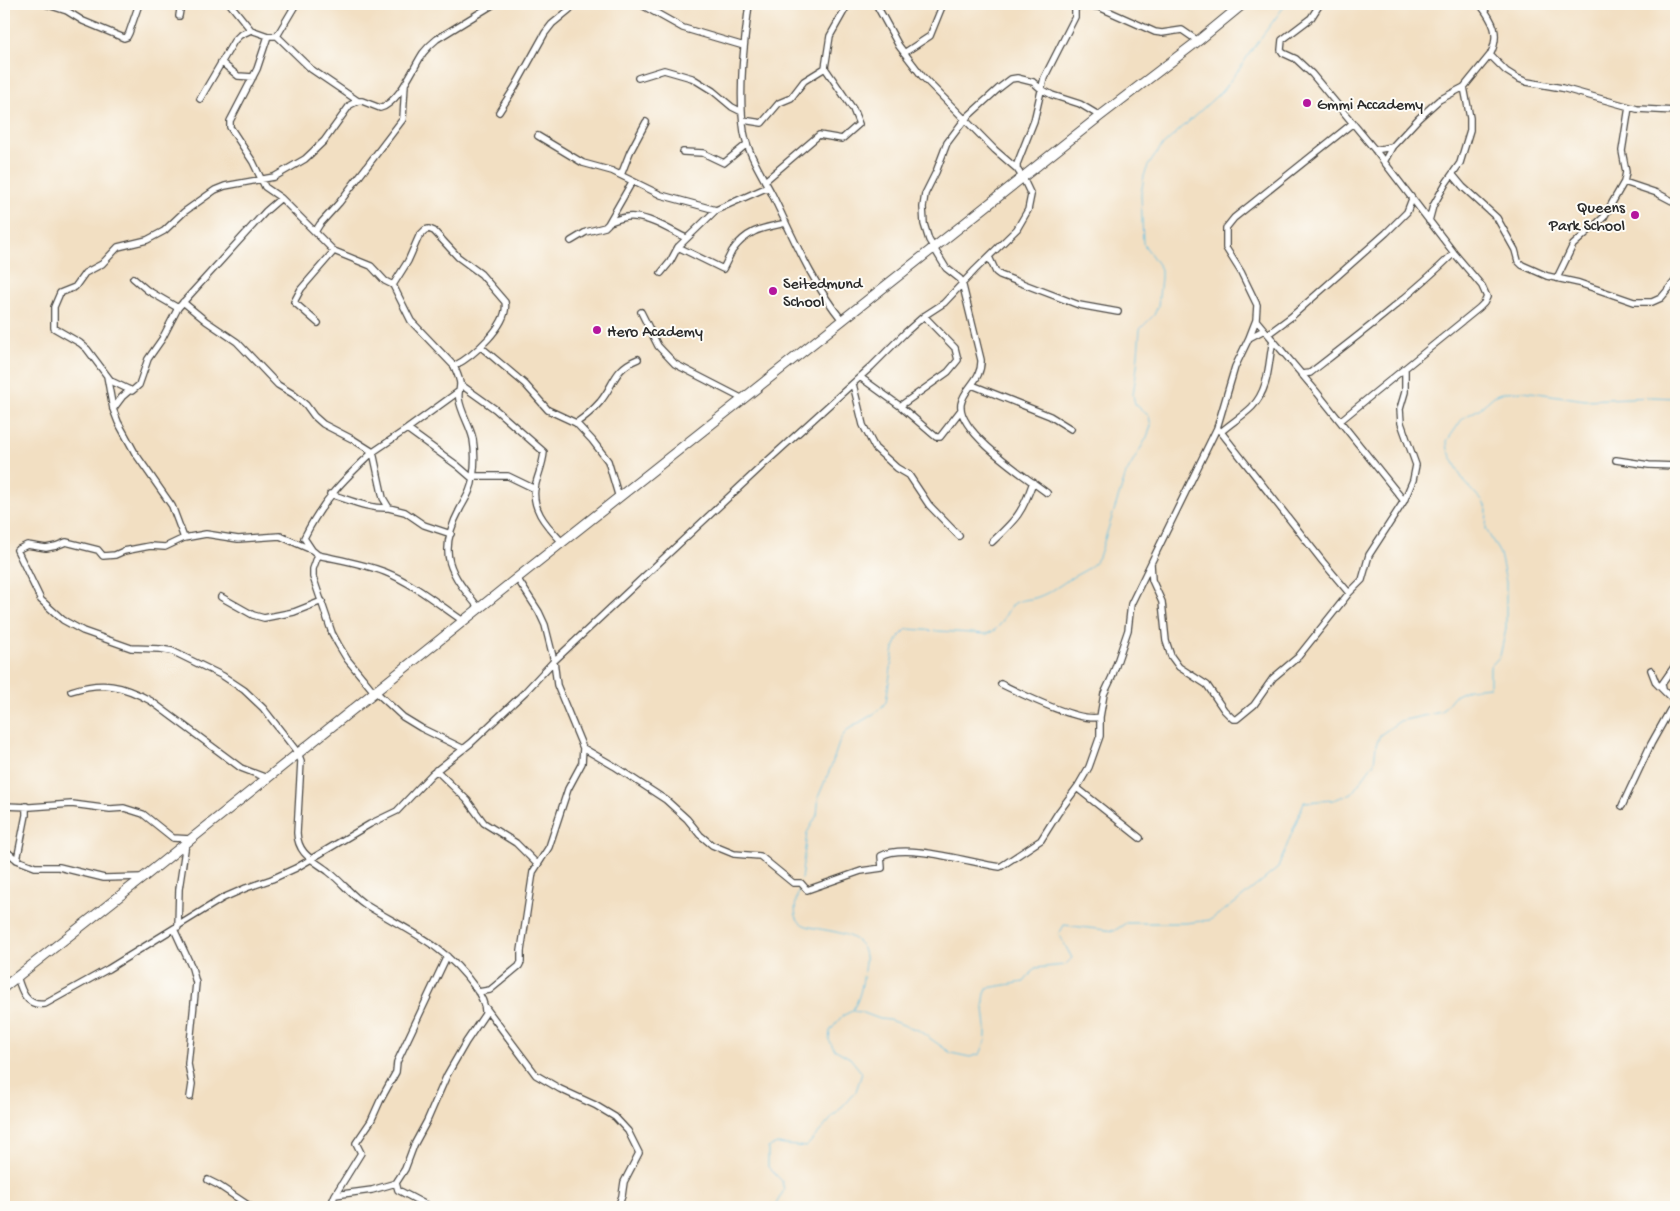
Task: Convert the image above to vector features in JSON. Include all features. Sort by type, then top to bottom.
[{"type":"main road","points":[[4,987],[146,876],[516,578],[1243,4]]},
{"type":"street","points":[[45,4],[67,11],[92,26],[124,38],[130,33],[139,4]]},
{"type":"street","points":[[179,16],[181,4]]},
{"type":"street","points":[[230,4],[251,30],[268,36],[277,36],[311,69],[358,101]]},
{"type":"street","points":[[277,36],[296,4]]},
{"type":"street","points":[[130,390],[111,381],[80,343],[61,334],[54,328],[54,307],[60,293],[75,287],[85,273],[102,264],[118,247],[147,240],[164,231],[184,212],[215,190],[232,184],[278,175],[306,159],[324,141],[347,108],[358,101],[367,101],[383,107],[391,101],[405,84],[430,45],[494,4]]},
{"type":"street","points":[[499,112],[515,88],[545,33],[574,4]]},
{"type":"street","points":[[640,4],[683,28],[744,46]]},
{"type":"street","points":[[749,4],[744,46],[742,112],[747,144],[810,270],[832,308],[842,320]]},
{"type":"street","points":[[661,273],[670,262],[678,247],[716,210],[767,184],[819,135],[842,139],[859,124],[853,108],[825,68],[830,36],[848,4]]},
{"type":"street","points":[[17,976],[24,996],[38,1005],[44,1004],[59,994],[77,987],[223,898],[272,880],[370,824],[397,811],[436,770],[464,749],[525,692],[554,661],[906,332],[924,316],[944,303],[962,282],[1017,230],[1028,210],[1031,195],[1023,178],[1017,169],[995,150],[922,76],[904,53],[876,4]]},
{"type":"street","points":[[904,53],[930,36],[943,4]]},
{"type":"street","points":[[1063,4],[1099,6],[1155,32],[1162,34],[1182,30],[1198,41]]},
{"type":"street","points":[[1320,4],[1311,18],[1282,40],[1281,50],[1283,53],[1296,59],[1312,74],[1353,123],[1420,211],[1482,286],[1487,297],[1479,308],[1340,421]]},
{"type":"street","points":[[1384,162],[1392,147],[1419,118],[1439,100],[1464,87],[1490,55],[1495,45],[1494,27],[1488,14],[1480,4]]},
{"type":"street","points":[[1017,169],[1034,121],[1048,69],[1071,26],[1076,6]]},
{"type":"street","points":[[200,99],[234,41],[240,35],[251,30]]},
{"type":"street","points":[[268,36],[253,77],[230,121],[230,127],[265,186],[281,198],[334,251],[371,266],[385,281],[393,285],[411,321],[454,366],[460,384],[458,392],[463,414],[472,438],[473,478],[472,488],[460,509],[451,534],[448,554],[450,567],[456,578],[479,608]]},
{"type":"street","points":[[1490,55],[1506,71],[1527,82],[1562,88],[1629,107],[1676,111]]},
{"type":"street","points":[[221,62],[238,76],[253,77]]},
{"type":"street","points":[[743,120],[762,123],[778,103],[791,98],[800,84],[825,68]]},
{"type":"street","points":[[638,78],[664,70],[692,78],[742,112]]},
{"type":"street","points":[[1047,493],[990,450],[962,417],[962,402],[980,372],[981,360],[962,282],[946,268],[929,240],[924,224],[923,207],[925,194],[947,143],[965,119],[1011,80],[1026,79],[1060,98],[1087,108],[1100,116]]},
{"type":"street","points":[[315,232],[339,204],[404,119],[405,84]]},
{"type":"street","points":[[1429,221],[1433,206],[1460,163],[1471,125],[1464,87]]},
{"type":"street","points":[[1557,278],[1573,245],[1604,217],[1624,182],[1626,172],[1622,151],[1629,107]]},
{"type":"street","points":[[621,176],[630,152],[646,122]]},
{"type":"street","points":[[583,748],[666,800],[712,845],[734,854],[760,856],[794,883],[801,883],[807,890],[861,871],[882,868],[881,856],[888,851],[931,853],[997,867],[1003,866],[1042,840],[1058,813],[1077,788],[1098,746],[1104,694],[1112,677],[1128,630],[1131,604],[1168,526],[1219,430],[1233,374],[1256,320],[1257,304],[1241,272],[1226,251],[1226,228],[1234,218],[1353,123]]},
{"type":"street","points":[[538,136],[583,163],[604,168],[666,197],[716,210]]},
{"type":"street","points":[[683,152],[703,154],[724,163],[747,144]]},
{"type":"street","points":[[1375,150],[1392,147]]},
{"type":"street","points":[[1453,175],[1462,187],[1497,218],[1515,250],[1518,261],[1522,265],[1547,276],[1579,283],[1625,300],[1643,303],[1661,298],[1676,280]]},
{"type":"street","points":[[572,241],[586,232],[605,227],[610,222],[632,182]]},
{"type":"street","points":[[1624,182],[1657,193],[1676,203]]},
{"type":"street","points":[[113,409],[122,396],[130,390],[132,391],[139,384],[148,359],[162,339],[178,308],[260,217],[281,198]]},
{"type":"street","points":[[1249,338],[1266,332],[1291,317],[1386,233],[1407,212],[1412,199]]},
{"type":"street","points":[[1407,212],[1420,211],[1433,206]]},
{"type":"street","points":[[610,222],[627,217],[635,217],[647,220],[686,238]]},
{"type":"street","points":[[678,247],[722,269],[738,243],[748,234],[758,229],[786,222]]},
{"type":"street","points":[[393,285],[408,261],[419,236],[429,229],[434,231],[458,257],[481,274],[505,302],[506,307],[502,318],[481,347],[454,366]]},
{"type":"street","points":[[318,323],[294,302],[301,289],[334,251]]},
{"type":"street","points":[[1301,374],[1310,373],[1411,292],[1454,253]]},
{"type":"street","points":[[989,257],[996,272],[1000,275],[1079,305],[1118,312]]},
{"type":"street","points":[[133,278],[147,290],[178,308]]},
{"type":"street","points":[[183,302],[206,321],[237,342],[278,385],[300,400],[323,424],[373,452],[383,498],[389,508]]},
{"type":"street","points":[[641,312],[658,346],[675,364],[743,399]]},
{"type":"street","points":[[900,406],[948,372],[958,360],[955,348],[924,316]]},
{"type":"street","points":[[1256,320],[1404,501]]},
{"type":"street","points":[[1219,430],[1249,410],[1258,400],[1267,381],[1273,340]]},
{"type":"street","points":[[481,347],[525,384],[548,410],[576,423],[592,440],[608,460],[619,498]]},
{"type":"street","points":[[576,423],[601,400],[618,372],[627,364],[638,359]]},
{"type":"street","points":[[1151,564],[1152,580],[1162,602],[1166,641],[1171,656],[1179,667],[1207,685],[1224,710],[1233,719],[1237,719],[1254,705],[1274,678],[1298,657],[1349,593],[1362,580],[1369,555],[1404,501],[1413,480],[1416,465],[1401,422],[1400,409],[1405,392],[1405,368]]},
{"type":"street","points":[[1309,383],[1310,373]]},
{"type":"street","points":[[107,376],[113,409],[126,439],[172,506],[184,538]]},
{"type":"street","points":[[860,377],[900,406],[938,438],[961,410]]},
{"type":"street","points":[[460,384],[495,409],[544,452],[535,489],[536,510],[544,523],[562,542]]},
{"type":"street","points":[[852,384],[863,425],[875,448],[897,468],[909,475],[929,505],[959,536]]},
{"type":"street","points":[[972,385],[1050,416],[1071,429]]},
{"type":"street","points":[[312,550],[304,538],[314,518],[330,494],[373,452],[458,392]]},
{"type":"street","points":[[407,428],[473,478],[508,476],[535,489]]},
{"type":"street","points":[[1219,430],[1349,593]]},
{"type":"street","points":[[1616,460],[1649,465],[1676,466]]},
{"type":"street","points":[[992,542],[1022,512],[1033,482]]},
{"type":"street","points":[[330,494],[363,505],[405,512],[424,525],[451,534]]},
{"type":"street","points":[[463,621],[385,572],[318,555],[312,550],[280,536],[238,539],[206,534],[184,538],[165,547],[150,546],[116,555],[103,556],[98,550],[66,542],[46,548],[27,545],[17,550],[41,600],[63,620],[83,632],[131,648],[160,649],[172,652],[223,676],[244,690],[263,708],[298,753],[301,766],[298,797],[298,842],[300,848],[310,859],[332,874],[350,893],[418,934],[447,956],[468,978],[486,1008],[536,1075],[615,1117],[628,1132],[639,1153],[624,1182],[618,1207]]},
{"type":"street","points":[[318,555],[312,573],[332,633],[347,659],[375,692],[403,717],[428,732],[464,749]]},
{"type":"street","points":[[478,992],[490,990],[519,966],[521,962],[533,872],[549,847],[568,789],[582,763],[583,748],[557,685],[554,661],[545,625],[540,612],[516,578]]},
{"type":"street","points":[[221,597],[252,615],[264,618],[294,612],[322,601]]},
{"type":"street","points":[[1664,691],[1662,684],[1676,664]]},
{"type":"street","points":[[1651,670],[1656,683],[1676,703]]},
{"type":"street","points":[[1001,684],[1058,709],[1091,718],[1100,716]]},
{"type":"street","points":[[71,691],[96,685],[111,685],[136,693],[151,701],[241,768],[267,778]]},
{"type":"street","points":[[1622,806],[1660,726],[1670,710],[1676,708]]},
{"type":"street","points":[[436,770],[467,800],[484,823],[516,843],[538,864]]},
{"type":"street","points":[[1077,788],[1140,838]]},
{"type":"street","points":[[4,806],[72,804],[110,810],[124,808],[142,814],[174,838],[189,841],[179,889],[176,928],[196,983],[188,1064],[192,1084],[190,1097]]},
{"type":"street","points":[[17,860],[26,806]]},
{"type":"street","points":[[4,849],[17,860],[34,867],[59,867],[104,878],[146,876]]},
{"type":"street","points":[[330,1207],[335,1195],[361,1153],[356,1143],[371,1121],[396,1072],[397,1062],[447,956]]},
{"type":"street","points":[[335,1195],[372,1190],[396,1183],[405,1169],[414,1145],[427,1121],[447,1075],[485,1014],[486,1008]]},
{"type":"street","points":[[208,1180],[251,1207]]},
{"type":"street","points":[[396,1183],[398,1190],[422,1205],[430,1207]]},
{"type":"waterway","points":[[801,880],[807,833],[817,815],[819,795],[840,740],[847,730],[872,715],[886,702],[894,648],[899,637],[907,629],[987,634],[1000,625],[1015,603],[1050,592],[1089,568],[1099,557],[1126,474],[1147,437],[1151,426],[1149,416],[1135,404],[1133,395],[1140,329],[1154,315],[1158,306],[1161,278],[1161,269],[1143,243],[1141,194],[1144,176],[1148,166],[1161,147],[1222,91],[1286,4]]},
{"type":"waterway","points":[[740,1207],[747,1205],[775,1206],[784,1190],[782,1181],[768,1167],[768,1148],[777,1144],[806,1147],[856,1091],[862,1073],[850,1058],[834,1049],[829,1040],[830,1031],[842,1016],[852,1011],[861,1012],[918,1030],[951,1053],[970,1057],[980,1054],[986,1038],[984,999],[987,988],[1024,982],[1035,968],[1065,965],[1072,958],[1059,934],[1064,925],[1114,931],[1126,923],[1186,923],[1210,920],[1235,903],[1278,868],[1304,802],[1334,800],[1352,793],[1374,763],[1376,745],[1380,735],[1400,721],[1441,712],[1454,696],[1469,689],[1490,687],[1490,667],[1500,656],[1506,629],[1506,582],[1500,554],[1486,529],[1487,510],[1483,502],[1463,480],[1448,450],[1447,441],[1463,418],[1479,409],[1494,396],[1504,392],[1524,391],[1585,400],[1652,397],[1676,398]]},
{"type":"waterway","points":[[800,887],[795,908],[796,916],[800,922],[808,927],[846,935],[853,938],[863,948],[865,960],[862,982],[859,997],[852,1011]]},
{"type":"place","name":"Gmmi Accademy","points":[[1307,103]]},
{"type":"place","name":"Queens Park School","points":[[1635,215]]},
{"type":"place","name":"Seitedmund School","points":[[773,291]]},
{"type":"place","name":"Hero Academy","points":[[597,330]]}]
